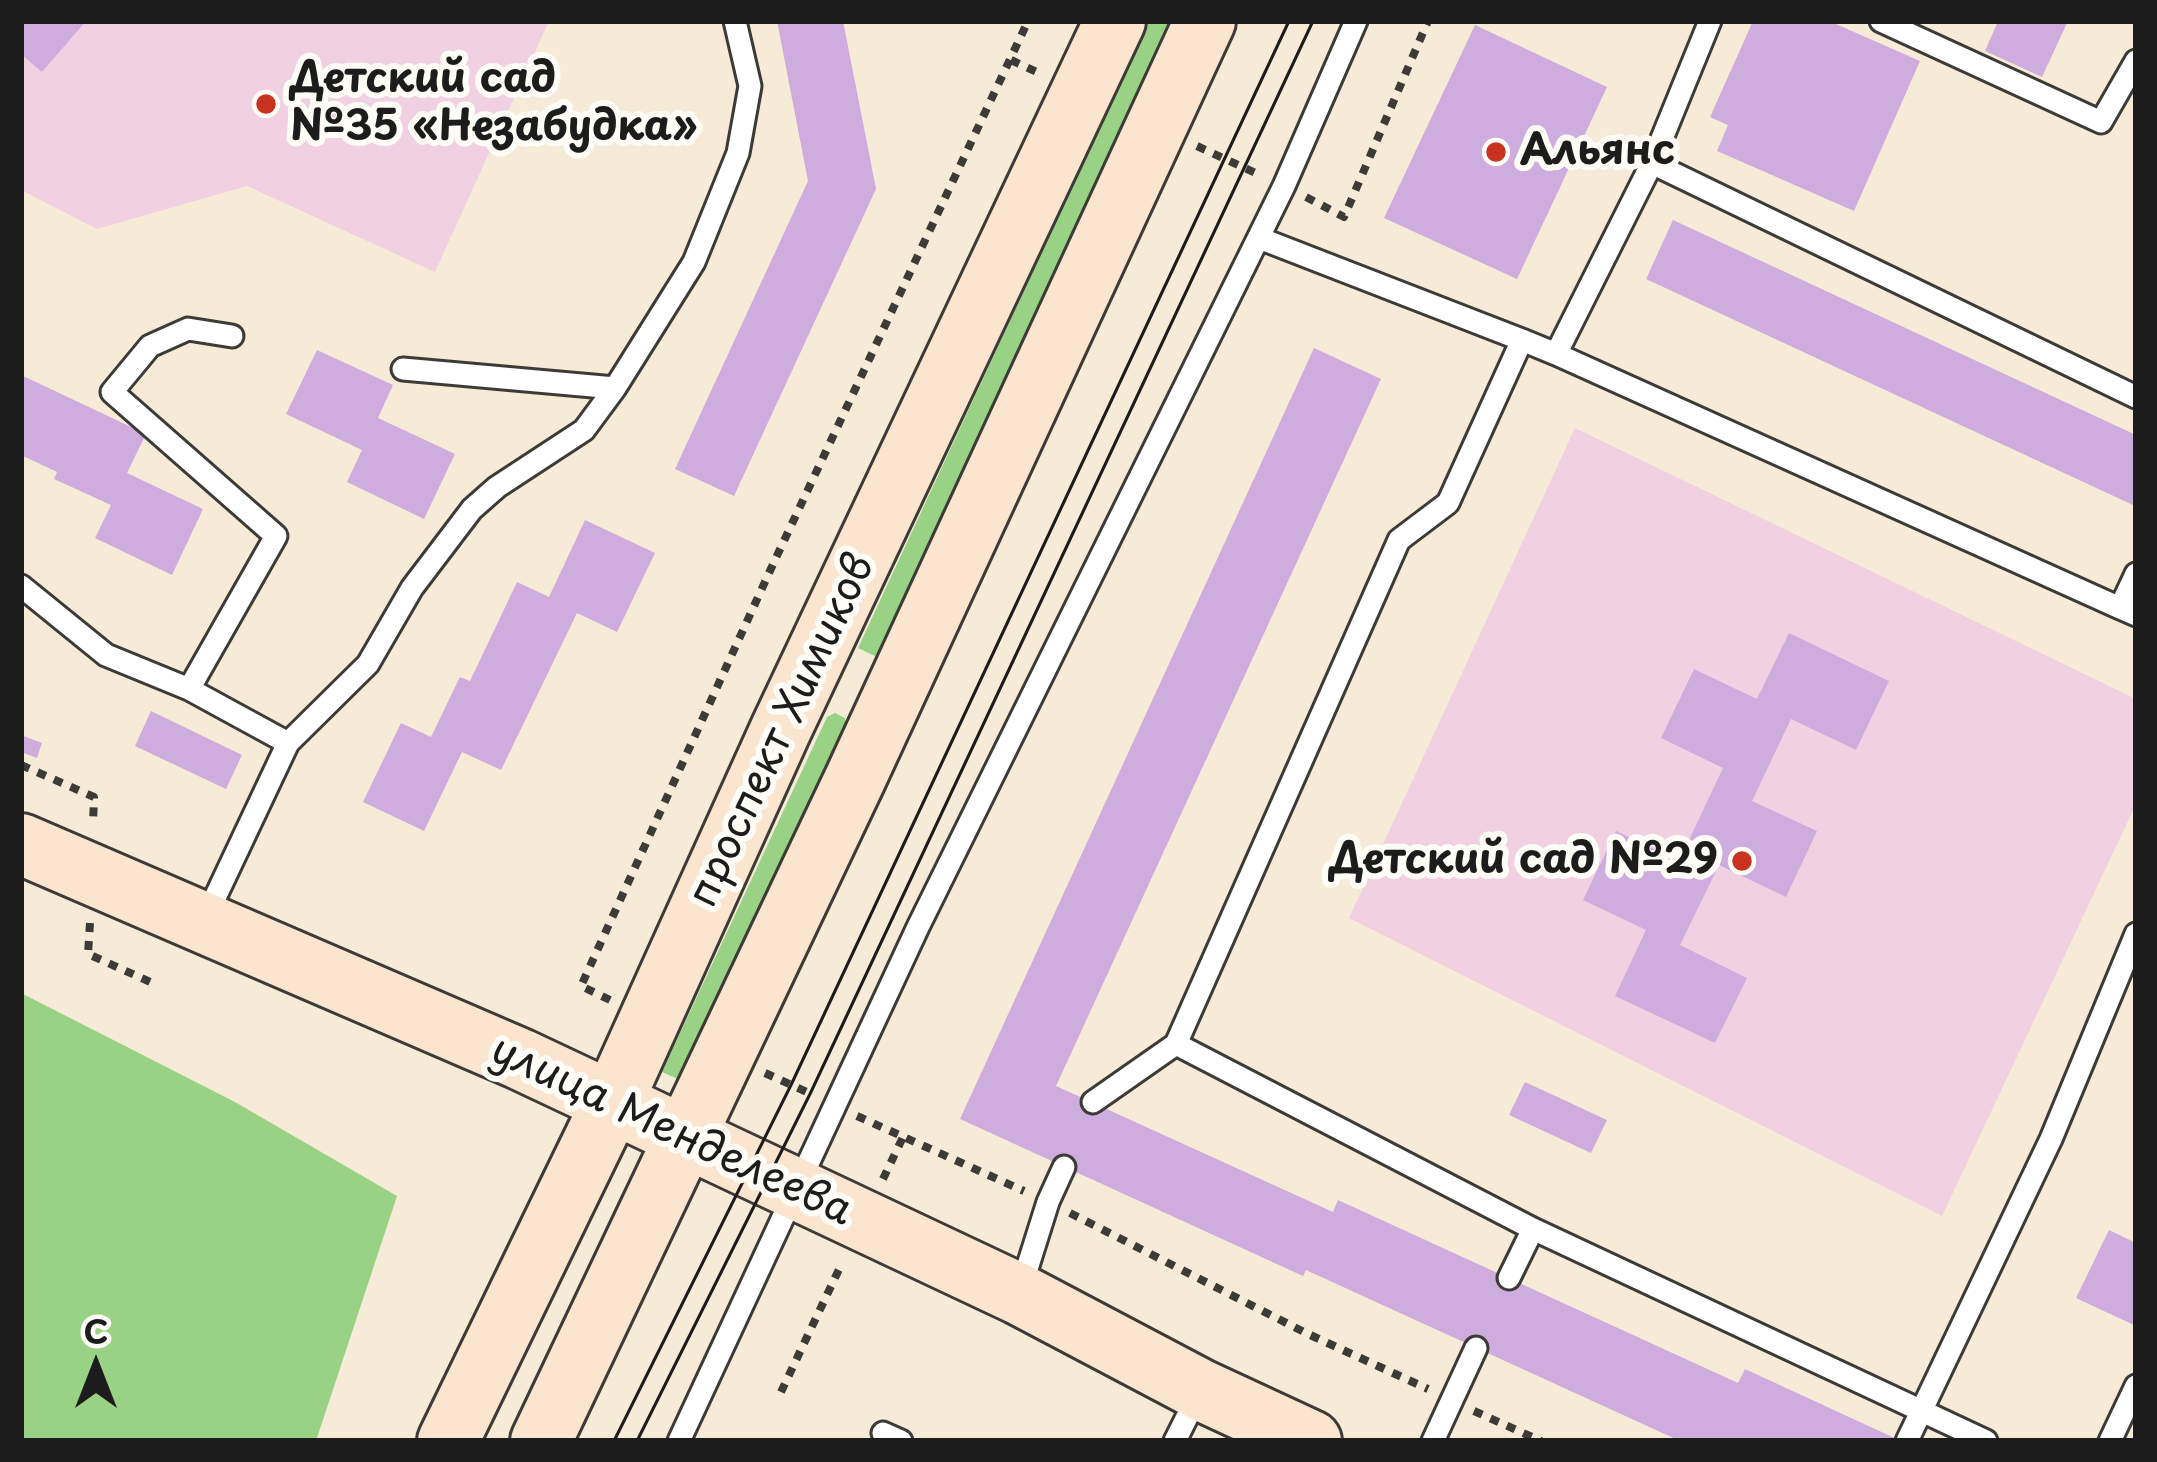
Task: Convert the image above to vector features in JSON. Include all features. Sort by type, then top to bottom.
[{"type":"main road","name":"проспект Химиков","points":[[448,1441],[612,1103],[1115,21]]},
{"type":"main road","name":"проспект Химиков","points":[[541,1441],[855,779],[1205,21]]},
{"type":"main road","points":[[782,730],[819,693],[843,689],[853,694],[863,708],[864,725],[855,779]]},
{"type":"main road","name":"улица Менделеева","points":[[21,844],[612,1103],[1019,1294],[1188,1415],[1310,1441]]},
{"type":"lane","points":[[204,921],[288,743],[368,664],[412,588],[472,509],[496,487],[584,430],[694,262],[738,153],[750,86],[735,21]]},
{"type":"lane","points":[[679,1441],[918,927],[1259,238],[1356,21]]},
{"type":"lane","points":[[1556,354],[1652,163],[1710,21]]},
{"type":"lane","points":[[1881,21],[2101,122],[2136,61]]},
{"type":"lane","points":[[1652,163],[2136,397]]},
{"type":"lane","points":[[1259,238],[1556,354],[2128,611],[2136,574]]},
{"type":"lane","points":[[189,689],[276,536],[112,392],[150,346],[188,329],[232,336]]},
{"type":"lane","points":[[1093,1102],[1176,1044],[1399,540],[1448,503],[1522,340]]},
{"type":"lane","points":[[403,369],[615,388]]},
{"type":"lane","points":[[21,586],[106,655],[189,689],[288,743]]},
{"type":"lane","points":[[1907,1441],[2051,1139],[2136,934]]},
{"type":"lane","points":[[1176,1044],[1532,1229],[1986,1441]]},
{"type":"lane","points":[[1019,1294],[1064,1167]]},
{"type":"lane","points":[[1509,1278],[1532,1229]]},
{"type":"lane","points":[[1433,1441],[1476,1348]]},
{"type":"lane","points":[[2110,1441],[2136,1386]]},
{"type":"path","points":[[581,986],[1028,21]]},
{"type":"path","points":[[1344,217],[1428,21]]},
{"type":"path","points":[[21,766],[94,796]]},
{"type":"path","points":[[790,1085],[1048,1202],[1308,1334],[1541,1441]]},
{"type":"shaded area","name":"Детский сад №35 «Незабудка»","points":[[21,21],[549,21],[435,272],[247,186],[97,229],[21,190]]},
{"type":"shaded area","name":"Детский сад №29","points":[[1575,428],[2136,699],[2136,804],[1942,1216],[1349,918]]},
{"type":"green space","points":[[1149,21],[1170,21],[877,657],[858,648]]},
{"type":"green space","points":[[835,713],[845,718],[846,727],[682,1081],[662,1072],[827,717]]},
{"type":"green space","points":[[21,993],[235,1102],[397,1196],[316,1441],[21,1441]]},
{"type":"building","points":[[21,21],[86,21],[42,72],[21,54]]},
{"type":"building","points":[[777,21],[843,21],[876,189],[734,496],[675,469],[808,181]]},
{"type":"building","points":[[1753,21],[1829,21],[1920,61],[1854,211],[1717,151],[1728,125],[1710,117]]},
{"type":"building","points":[[1998,21],[2068,21],[2042,77],[1985,51]]},
{"type":"building","name":"Альянс","points":[[1475,25],[1607,87],[1517,279],[1384,218]]},
{"type":"building","points":[[1673,220],[2136,435],[2133,505],[1646,279]]},
{"type":"building","points":[[1314,348],[1381,379],[1056,1086],[1333,1212],[1338,1200],[1738,1383],[1745,1369],[1901,1441],[1680,1441],[960,1119]]},
{"type":"building","points":[[317,350],[393,385],[378,418],[455,454],[424,519],[347,482],[362,450],[286,414]]},
{"type":"building","points":[[21,375],[146,434],[127,473],[203,509],[172,575],[95,538],[111,505],[54,479],[57,472],[21,455]]},
{"type":"building","points":[[585,520],[655,553],[617,632],[577,613],[501,770],[462,752],[424,831],[363,802],[401,723],[431,737],[460,677],[470,681],[517,582],[549,597]]},
{"type":"building","points":[[1789,633],[1889,681],[1856,750],[1791,719],[1752,801],[1817,831],[1786,897],[1719,865],[1680,945],[1747,978],[1715,1043],[1615,996],[1646,930],[1583,900],[1616,831],[1679,861],[1723,768],[1661,738],[1694,669],[1757,699]]},
{"type":"building","points":[[151,711],[242,755],[226,789],[135,746]]},
{"type":"building","points":[[21,735],[42,743],[37,758],[21,752]]},
{"type":"building","points":[[1525,1082],[1607,1120],[1591,1153],[1509,1115]]},
{"type":"building","points":[[2109,1230],[2136,1243],[2136,1326],[2076,1298]]},
{"type":"tram line","points":[[614,1441],[791,1085],[1289,21]]},
{"type":"tram line","points":[[637,1441],[810,1094],[1313,21]]},
{"type":"place","name":"Детский сад №35 «Незабудка»","points":[[266,104]]},
{"type":"place","name":"Альянс","points":[[1496,152]]},
{"type":"place","name":"Детский сад №29","points":[[1742,861]]}]
